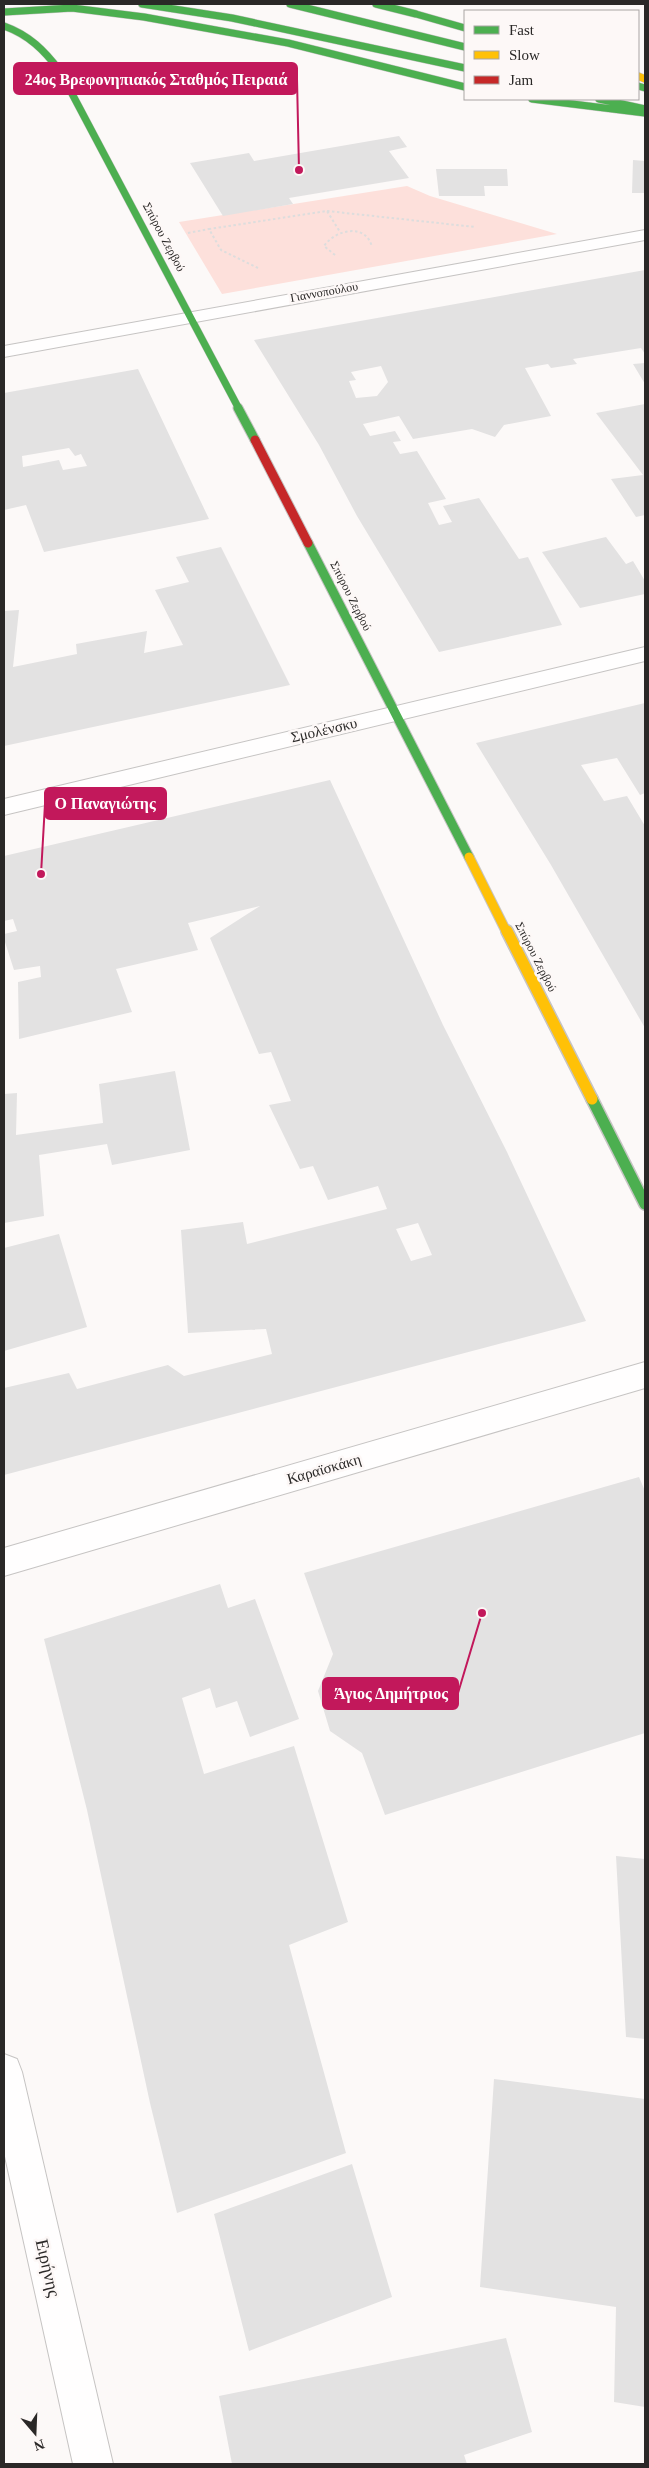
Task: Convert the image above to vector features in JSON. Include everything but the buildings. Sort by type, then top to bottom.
[{"type":"main road","points":[[4,12],[52,4]]},
{"type":"main road","points":[[112,4],[144,17]]},
{"type":"main road","points":[[142,4],[232,18],[464,68]]},
{"type":"main road","points":[[290,4],[464,47]]},
{"type":"main road","points":[[376,4],[464,27]]},
{"type":"main road","points":[[399,4],[416,14]]},
{"type":"main road","points":[[4,12],[72,8],[144,17],[288,43],[464,86]]},
{"type":"main road","name":"Σπύρου Ζερβού","points":[[4,26],[25,32],[38,43],[60,71],[192,316],[397,713],[645,1204]]},
{"type":"main road","points":[[541,100],[645,111]]},
{"type":"main road","points":[[603,100],[645,111]]},
{"type":"street","name":"Γιαννοπούλου","points":[[4,352],[192,316],[645,235]]},
{"type":"street","name":"Σμολένσκυ","points":[[4,807],[645,654]]},
{"type":"street","name":"Καραϊσκάκη","points":[[4,1562],[645,1376]]},
{"type":"street","name":"Ειρήνης","points":[[4,2072],[93,2464]]},
{"type":"path","points":[[259,268],[221,250],[210,229],[327,211],[479,228]]},
{"type":"path","points":[[327,211],[340,232]]},
{"type":"path","points":[[339,256],[324,246],[331,236],[340,232],[357,232],[367,236],[372,246],[368,254]]},
{"type":"shaded area","points":[[407,186],[430,196],[557,234],[222,294],[179,222]]},
{"type":"traffic: fast","points":[[142,4],[232,18],[464,68]]},
{"type":"traffic: fast","points":[[290,4],[464,47]]},
{"type":"traffic: fast","points":[[376,4],[416,14]]},
{"type":"traffic: fast","points":[[4,12],[72,8],[144,17]]},
{"type":"traffic: fast","points":[[416,14],[464,28]]},
{"type":"traffic: fast","points":[[144,17],[288,43],[464,87]]},
{"type":"traffic: fast","points":[[4,26],[21,33],[36,43],[60,71],[255,440]]},
{"type":"traffic: fast","points":[[639,86],[645,88]]},
{"type":"traffic: fast","points":[[540,100],[645,113]]},
{"type":"traffic: fast","points":[[604,100],[645,109]]},
{"type":"traffic: fast","points":[[308,543],[469,857]]},
{"type":"traffic: fast","points":[[592,1099],[645,1204]]},
{"type":"traffic: slow","points":[[639,76],[645,79]]},
{"type":"traffic: slow","points":[[469,857],[592,1099]]},
{"type":"traffic: jam","points":[[255,440],[308,543]]},
{"type":"place","name":"24ος Βρεφονηπιακός Σταθμός Πειραιά","points":[[299,170]]},
{"type":"place","name":"Ο Παναγιώτης","points":[[41,874]]},
{"type":"place","name":"Άγιος Δημήτριος","points":[[482,1613]]}]
